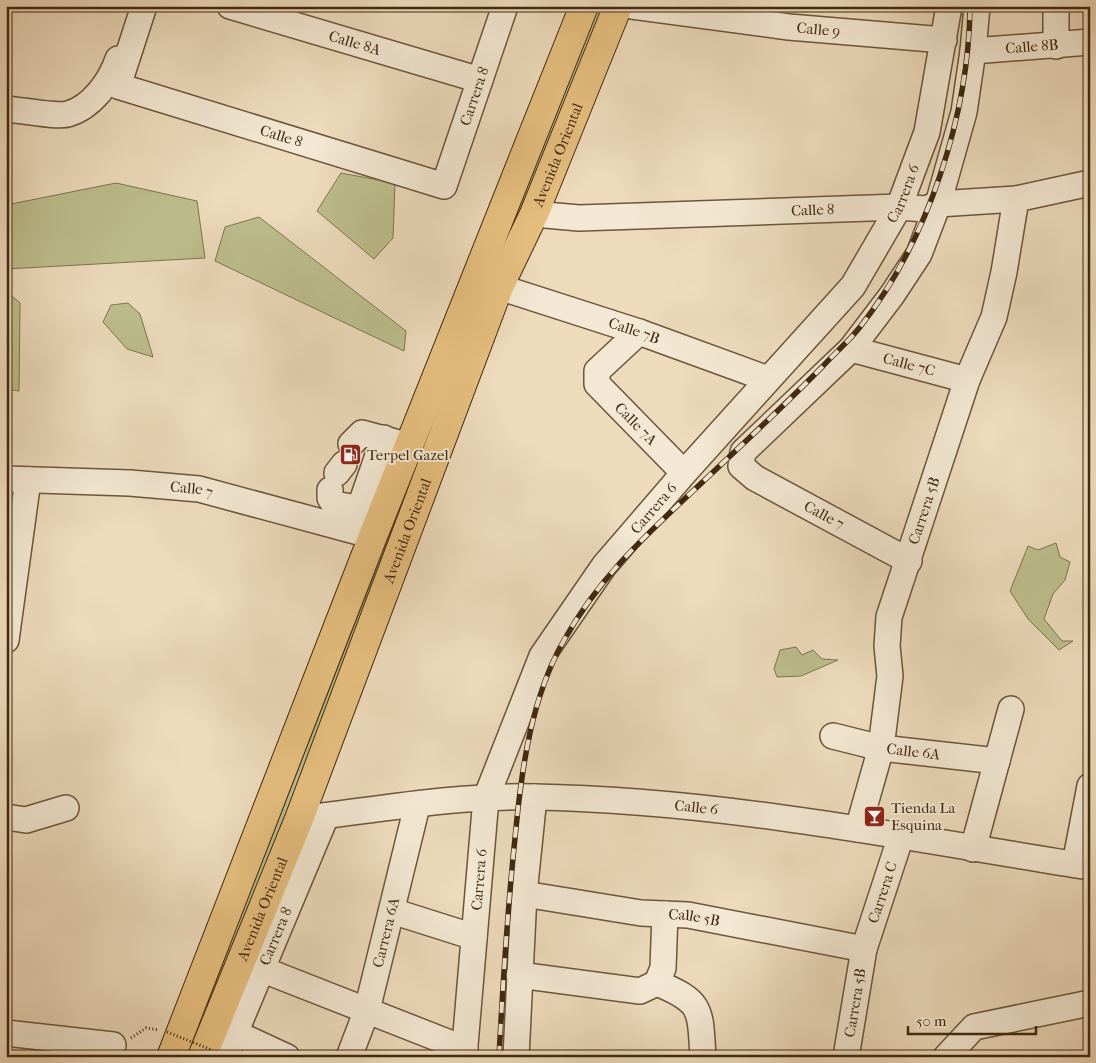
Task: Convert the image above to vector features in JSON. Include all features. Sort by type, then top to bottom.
[{"type":"main road","name":"Avenida Oriental","points":[[169,1044],[372,519],[396,442],[584,6]]},
{"type":"main road","name":"Avenida Oriental","points":[[213,1055],[299,819],[499,287],[534,214],[618,6]]},
{"type":"street","points":[[6,109],[66,115],[88,105],[113,74],[135,6]]},
{"type":"street","name":"Calle 8","points":[[144,6],[118,86],[444,186]]},
{"type":"street","name":"Calle 8A","points":[[230,6],[480,80]]},
{"type":"street","name":"Carrera 8","points":[[444,186],[505,6]]},
{"type":"street","name":"Calle 9","points":[[632,6],[790,17],[944,40]]},
{"type":"street","name":"Carrera 6","points":[[465,1053],[486,798],[542,656],[604,566],[768,378],[853,286],[899,207],[927,132],[949,6]]},
{"type":"street","points":[[851,349],[892,295],[919,254],[938,204],[964,112],[974,51],[977,6]]},
{"type":"street","points":[[1056,6],[1056,46]]},
{"type":"street","name":"Calle 8B","points":[[974,51],[1090,42]]},
{"type":"street","name":"Calle 8","points":[[534,214],[579,218],[899,207],[926,209],[938,204],[1016,199],[1090,183]]},
{"type":"street","name":"Carrera 5B","points":[[858,829],[881,748],[890,676],[889,617],[967,380],[994,317],[1004,272],[1016,199]]},
{"type":"street","name":"Calle 7B","points":[[499,287],[639,332],[768,378]]},
{"type":"street","name":"Calle 7A","points":[[639,332],[596,371],[597,384],[684,473]]},
{"type":"street","name":"Calle 7C","points":[[851,349],[967,380]]},
{"type":"street","name":"Calle 7","points":[[851,349],[743,452],[742,466],[755,478],[909,561]]},
{"type":"street","points":[[372,519],[334,504],[330,498],[340,468],[362,433],[396,442]]},
{"type":"street","points":[[6,640],[17,479]]},
{"type":"street","name":"Calle 7","points":[[17,479],[130,483],[199,489],[372,519]]},
{"type":"street","points":[[973,848],[1011,709]]},
{"type":"street","name":"Calle 6A","points":[[833,736],[881,748],[997,761]]},
{"type":"street","points":[[1082,866],[1090,786]]},
{"type":"street","points":[[516,1057],[524,894],[534,797]]},
{"type":"street","name":"Calle 6","points":[[299,819],[486,798],[534,797],[641,802],[858,829],[1082,866]]},
{"type":"street","name":"Carrera 6A","points":[[348,1057],[367,1010],[417,806]]},
{"type":"street","points":[[6,817],[26,820],[66,808]]},
{"type":"street","name":"Carrera 8","points":[[213,1055],[235,1033],[326,816]]},
{"type":"street","name":"Carrera C","points":[[864,949],[901,836]]},
{"type":"street","name":"Calle 5B","points":[[524,894],[641,914],[688,915],[864,949]]},
{"type":"street","points":[[392,911],[474,937]]},
{"type":"street","points":[[519,975],[640,991],[657,983],[663,968],[664,914]]},
{"type":"street","name":"Carrera 5B","points":[[846,1057],[864,949]]},
{"type":"street","points":[[261,969],[367,1010],[465,1053]]},
{"type":"street","points":[[657,983],[684,994],[700,1015],[703,1057]]},
{"type":"street","points":[[946,1057],[974,1027],[1090,1003]]},
{"type":"street","points":[[6,1033],[113,1045]]},
{"type":"street","points":[[235,1033],[287,1057]]},
{"type":"path","points":[[113,1045],[123,1042],[146,1028],[169,1044],[213,1055]]},
{"type":"green space","points":[[596,6],[609,6],[198,1057],[186,1057]]},
{"type":"green space","points":[[341,173],[395,183],[393,238],[374,259],[317,211]]},
{"type":"green space","points":[[116,183],[197,201],[205,258],[6,269],[6,205]]},
{"type":"green space","points":[[259,217],[406,331],[404,351],[215,261],[225,227]]},
{"type":"green space","points":[[6,291],[20,303],[19,391],[6,389]]},
{"type":"green space","points":[[128,303],[140,314],[153,357],[127,349],[103,322],[111,305]]},
{"type":"green space","points":[[1056,543],[1060,557],[1070,562],[1065,580],[1053,594],[1044,619],[1062,641],[1073,641],[1059,650],[1028,619],[1010,591],[1028,546],[1038,550]]},
{"type":"green space","points":[[796,647],[802,655],[813,650],[822,659],[838,660],[801,676],[777,677],[774,669],[780,650]]},
{"type":"railway","points":[[499,1057],[508,914],[518,804],[530,732],[543,686],[552,663],[578,617],[611,573],[649,533],[781,408],[847,342],[884,293],[906,256],[924,216],[940,175],[953,133],[968,48],[970,6]]},
{"type":"place","name":"Terpel Gazel","points":[[351,455]]},
{"type":"place","name":"Tienda La Esquina","points":[[875,817]]}]
